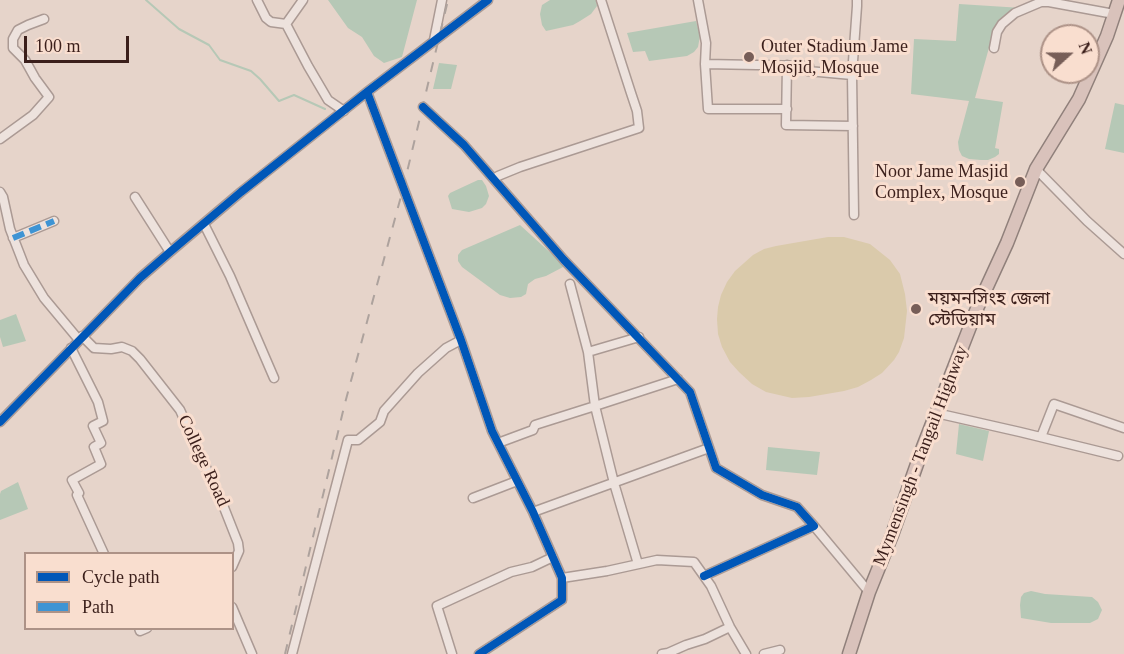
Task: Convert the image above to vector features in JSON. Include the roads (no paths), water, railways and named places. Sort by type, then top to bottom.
[{"type":"highway","name":"Mymensingh - Tangail Highway","points":[[849,654],[869,592],[978,306],[1007,243],[1036,170],[1079,99],[1107,36],[1119,0]]},
{"type":"street","points":[[257,0],[266,18],[271,22],[286,24]]},
{"type":"street","points":[[286,24],[303,0]]},
{"type":"street","points":[[434,40],[442,0]]},
{"type":"street","points":[[0,422],[140,278],[170,252],[367,92],[488,0]]},
{"type":"street","points":[[498,176],[639,128],[637,111],[601,0]]},
{"type":"street","points":[[698,0],[705,31],[708,109],[787,109]]},
{"type":"street","points":[[854,215],[852,75],[857,0]]},
{"type":"street","points":[[994,48],[997,32],[1002,24],[1015,13],[1041,2],[1114,14]]},
{"type":"street","points":[[0,139],[33,115],[49,97],[25,60],[13,48],[13,39],[18,30],[44,19]]},
{"type":"street","points":[[286,24],[328,100],[344,111]]},
{"type":"street","points":[[705,64],[809,66],[808,71],[852,75]]},
{"type":"street","points":[[787,65],[786,124],[853,126]]},
{"type":"street","points":[[367,92],[461,340],[492,431],[533,512],[562,578],[562,600],[479,654]]},
{"type":"street","points":[[423,107],[464,145],[564,260],[690,392],[716,468],[762,495],[797,507],[869,592]]},
{"type":"street","points":[[1036,170],[1124,254]]},
{"type":"street","points":[[0,192],[10,229],[24,265],[44,298],[81,338]]},
{"type":"street","points":[[135,197],[170,252]]},
{"type":"street","points":[[13,238],[54,221]]},
{"type":"street","points":[[204,224],[230,276],[274,378]]},
{"type":"street","points":[[570,284],[588,352],[595,406],[614,483],[638,564]]},
{"type":"street","name":"College Road","points":[[81,338],[94,348],[122,347],[132,351],[180,410],[238,543],[239,551],[234,562]]},
{"type":"street","points":[[588,352],[639,338]]},
{"type":"street","points":[[292,654],[348,440],[358,440],[380,422],[384,411],[418,373],[446,348],[461,340]]},
{"type":"street","points":[[71,348],[98,402],[103,421],[93,426],[101,443],[94,447],[101,464],[72,480],[103,552]]},
{"type":"street","points":[[498,442],[533,430],[535,425],[678,379]]},
{"type":"street","points":[[1041,437],[1054,404],[1124,428]]},
{"type":"street","points":[[936,413],[1118,456]]},
{"type":"street","points":[[533,512],[709,448]]},
{"type":"street","points":[[472,498],[517,481]]},
{"type":"street","points":[[704,576],[814,526]]},
{"type":"street","points":[[452,654],[437,606],[511,572],[532,567],[553,557]]},
{"type":"street","points":[[562,578],[657,560],[694,562],[711,586],[730,627],[746,654]]},
{"type":"street","points":[[234,612],[252,654]]},
{"type":"street","points":[[662,654],[705,639],[730,627]]},
{"type":"street","points":[[764,654],[780,650]]},
{"type":"waterway","points":[[146,0],[179,29],[209,45],[220,60],[251,71],[279,101],[294,95],[325,109]]},
{"type":"railway","points":[[285,654],[345,403],[403,189],[448,0]]},
{"type":"place","name":"Outer Stadium Jame Mosjid, Mosque","points":[[749,57]]},
{"type":"place","name":"Noor Jame Masjid Complex, Mosque","points":[[1020,182]]},
{"type":"place","name":"ময়মনসিংহ জেলা স্টেডিয়াম","points":[[916,309]]}]
